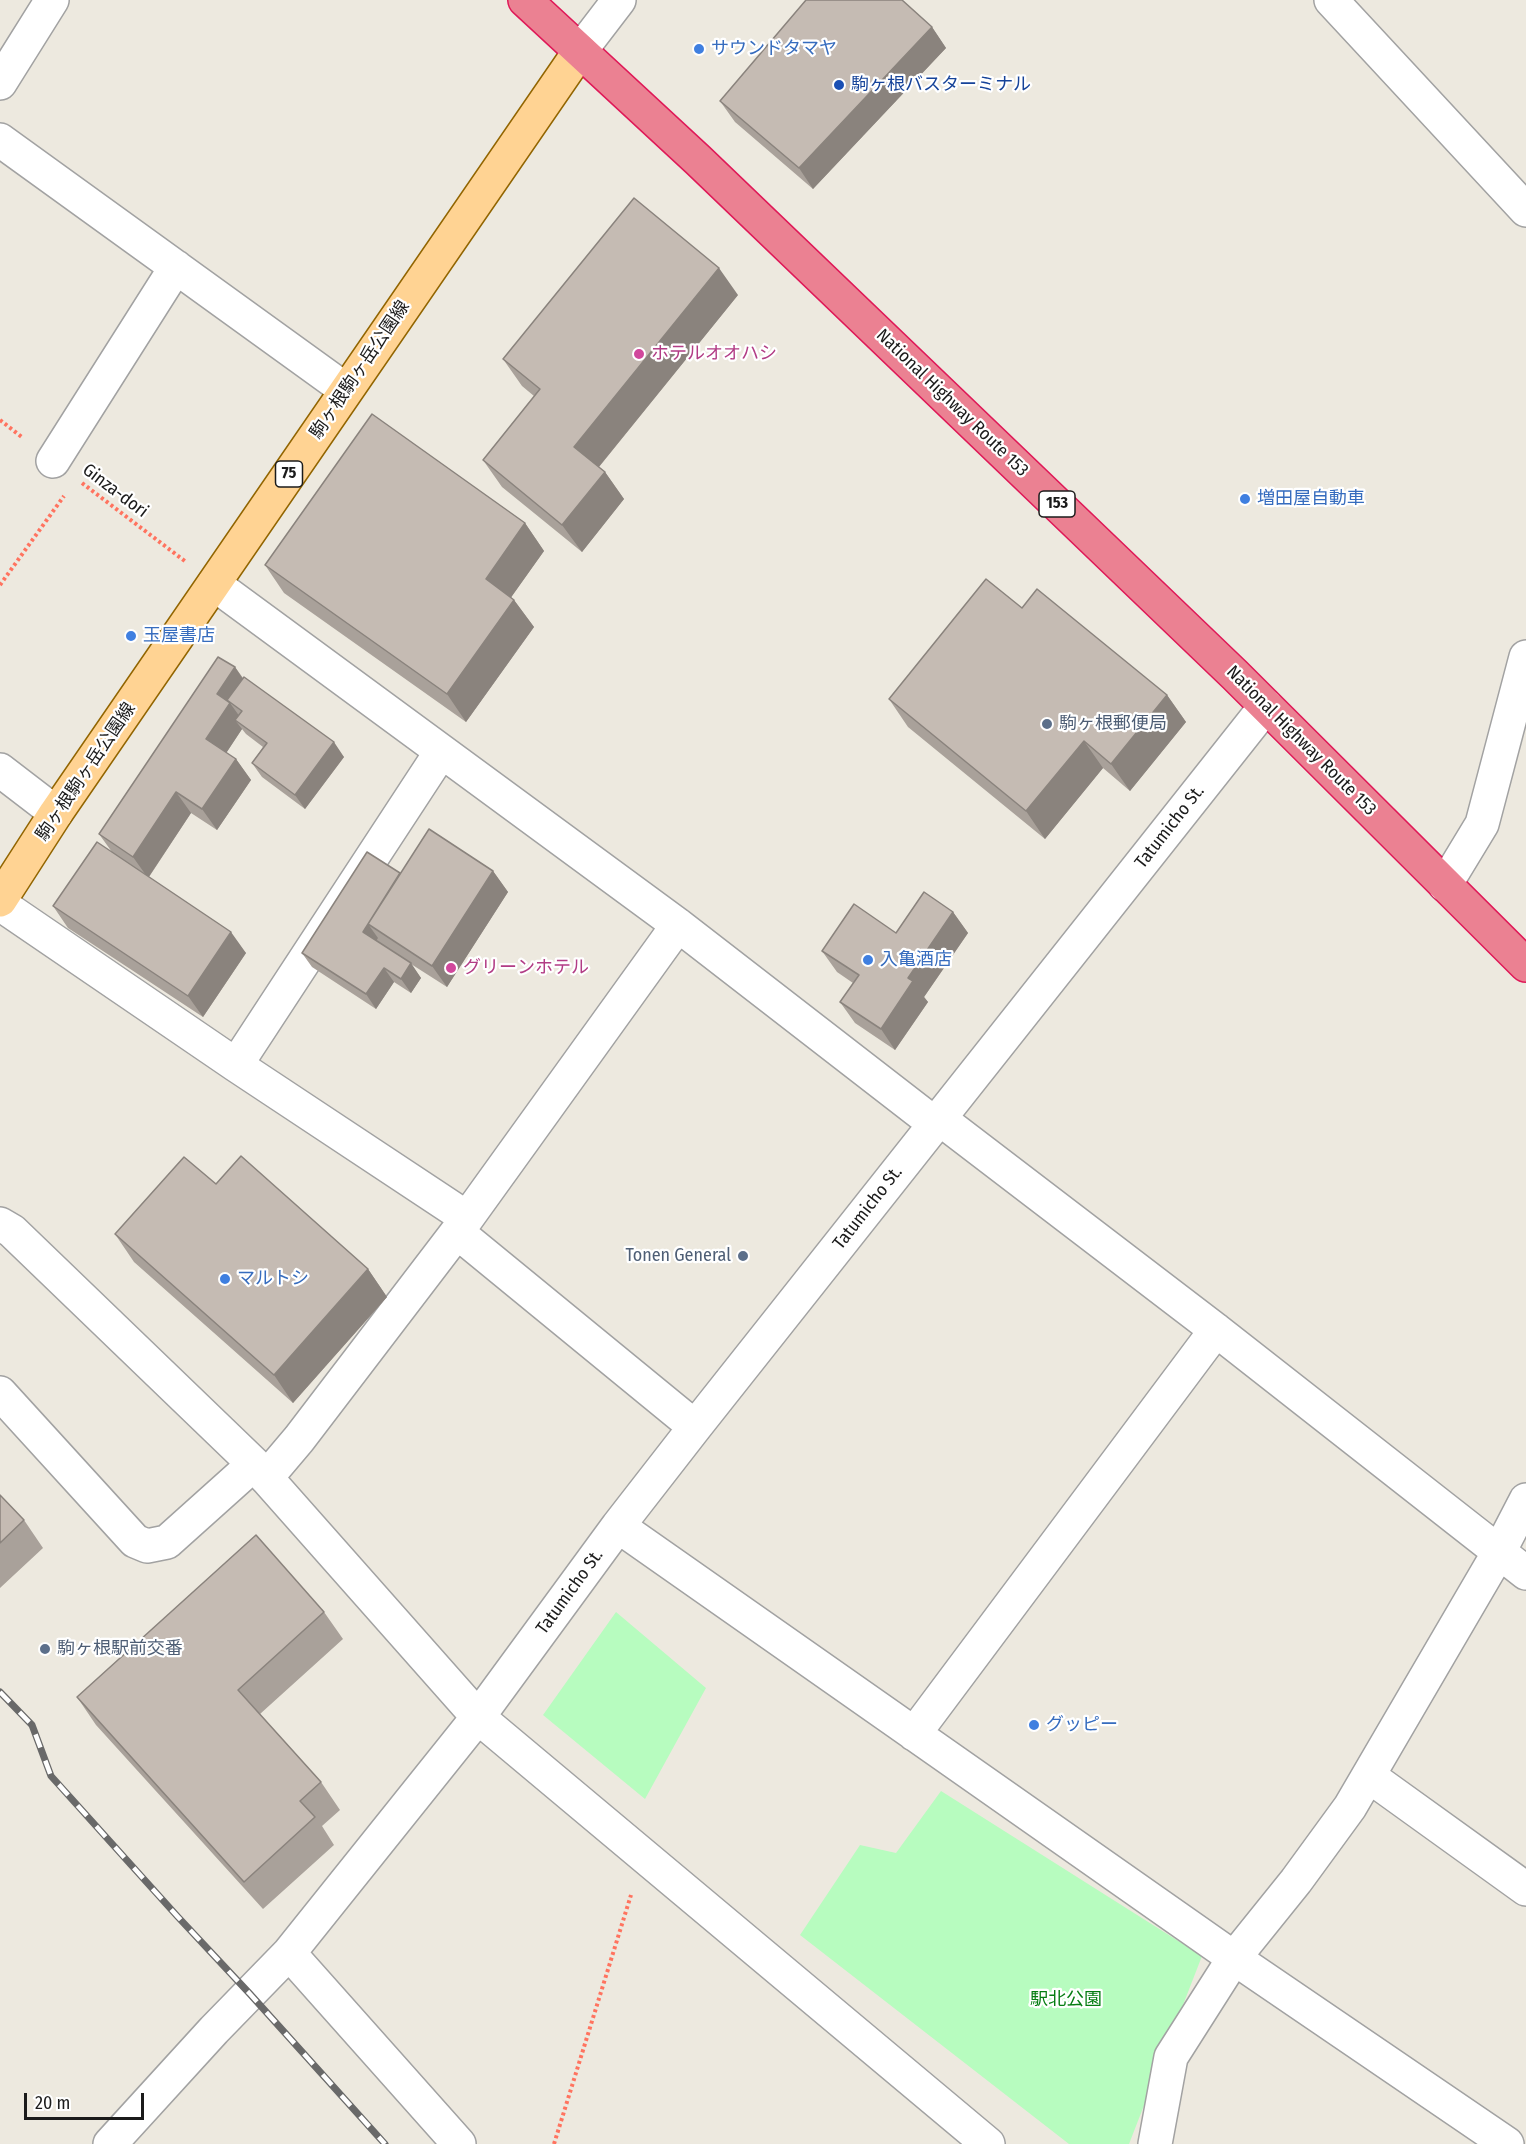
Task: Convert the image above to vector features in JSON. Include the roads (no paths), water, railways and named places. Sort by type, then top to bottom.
[{"type":"highway","name":"National Highway Route 153","points":[[525,0],[698,160],[1266,705],[1526,965]]},
{"type":"main road","name":"駒ヶ根駒ヶ岳公園線","points":[[0,900],[56,813],[580,51]]},
{"type":"street","points":[[0,83],[52,0]]},
{"type":"street","points":[[580,51],[618,0]]},
{"type":"street","points":[[1331,0],[1526,210]]},
{"type":"street","points":[[0,140],[346,390]]},
{"type":"street","points":[[65,470],[176,267]]},
{"type":"street","points":[[214,584],[678,926],[1216,1330],[1526,1573]]},
{"type":"street","points":[[1445,885],[1482,824],[1526,657]]},
{"type":"street","name":"Tatumicho St.","points":[[110,2144],[214,2030],[289,1953],[478,1717],[618,1526],[695,1427],[1266,705]]},
{"type":"street","points":[[236,1065],[441,752]]},
{"type":"street","points":[[0,770],[56,813]]},
{"type":"street","points":[[0,904],[236,1065],[462,1225],[695,1427]]},
{"type":"street","points":[[0,1393],[135,1541],[147,1546],[167,1542],[299,1439],[462,1225],[678,926]]},
{"type":"street","points":[[0,1224],[12,1231],[80,1295],[260,1471],[478,1717],[988,2144]]},
{"type":"street","points":[[914,1734],[1216,1330]]},
{"type":"street","points":[[1155,2144],[1171,2057],[1234,1958],[1296,1881],[1350,1807],[1499,1551],[1526,1500]]},
{"type":"street","points":[[618,1526],[1234,1958],[1508,2144]]},
{"type":"street","points":[[1369,1776],[1526,1889]]},
{"type":"street","points":[[289,1953],[459,2144]]},
{"type":"railway","points":[[0,1692],[32,1725],[51,1776],[385,2144]]},
{"type":"place","name":"サウンドタマヤ","points":[[699,49]]},
{"type":"place","name":"駒ヶ根バスターミナル","points":[[839,85]]},
{"type":"place","name":"ホテルオオハシ","points":[[639,354]]},
{"type":"place","name":"増田屋自動車","points":[[1245,499]]},
{"type":"place","name":"玉屋書店","points":[[131,636]]},
{"type":"place","name":"駒ヶ根郵便局","points":[[1047,724]]},
{"type":"place","name":"入亀酒店","points":[[868,960]]},
{"type":"place","name":"グリーンホテル","points":[[451,968]]},
{"type":"place","name":"Tonen General","points":[[743,1256]]},
{"type":"place","name":"マルトシ","points":[[225,1279]]},
{"type":"place","name":"駒ヶ根駅前交番","points":[[45,1649]]},
{"type":"place","name":"グッピー","points":[[1034,1725]]},
{"type":"park label","name":"駅北公園","points":[[1066,2000]]}]
